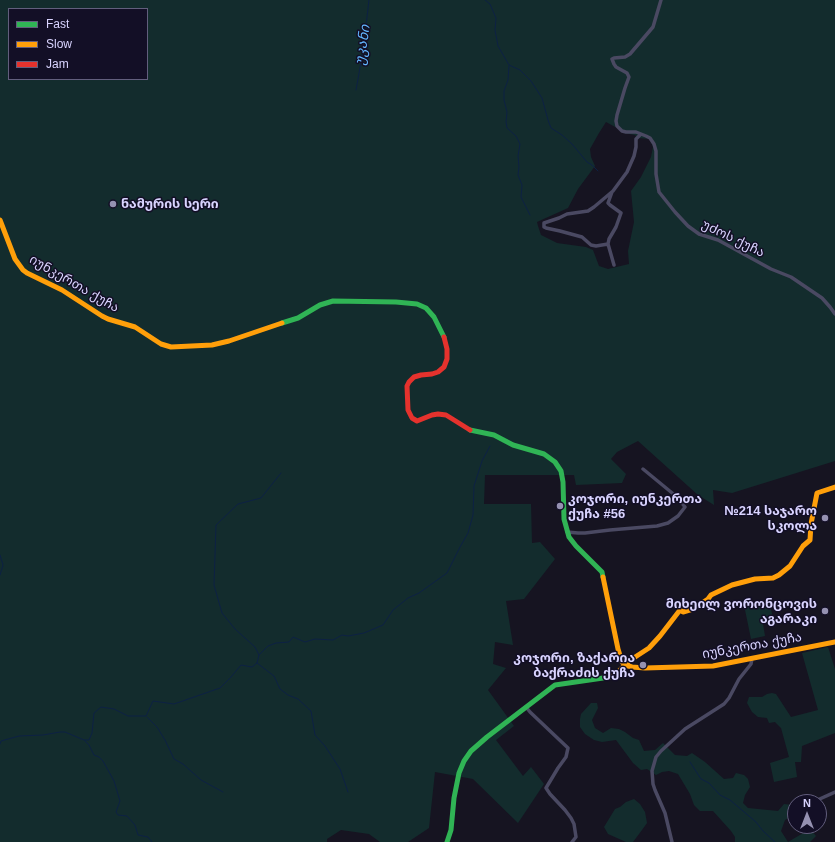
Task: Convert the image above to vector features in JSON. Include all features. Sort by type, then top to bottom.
[{"type":"main road","name":"იუნკერთა ქუჩა","points":[[0,220],[8,244],[15,259],[23,270],[62,290],[102,316],[135,327],[161,344],[171,346],[212,345],[229,341],[280,325],[298,318],[320,305],[333,301],[396,302],[422,305],[430,312],[442,332],[447,349],[444,366],[438,372],[414,377],[409,382],[407,386],[407,403],[408,410],[412,418],[418,421],[432,415],[446,415],[470,430],[494,435],[513,445],[548,456],[559,467],[562,476],[564,518],[567,532],[576,546],[602,572],[618,649],[622,662],[625,665],[646,668],[713,666],[835,642]]},
{"type":"main road","points":[[447,842],[451,830],[454,798],[459,773],[471,751],[555,685],[607,678],[615,675],[629,661],[649,648],[680,610],[683,612],[693,609],[708,599],[711,595],[732,585],[755,579],[773,578],[779,575],[790,566],[803,546],[810,540],[811,524],[817,493],[835,487]]},
{"type":"street","name":"უძოს ქუჩა","points":[[661,0],[653,28],[630,54],[625,57],[612,59],[616,67],[627,72],[629,77],[617,115],[617,126],[622,131],[640,134],[650,138],[654,144],[659,192],[688,226],[699,234],[718,240],[771,269],[791,277],[822,298],[835,314]]},
{"type":"street","points":[[608,244],[596,246],[591,245],[582,237],[546,228],[544,227],[544,223],[567,214],[588,211],[613,191],[627,172],[634,156],[636,139],[640,134]]},
{"type":"street","points":[[613,191],[608,203],[622,213],[608,244],[614,265]]},
{"type":"street","points":[[567,532],[585,534],[610,530],[657,526],[668,523],[678,516],[685,507],[676,497],[643,469]]},
{"type":"street","points":[[672,842],[665,813],[653,784],[652,771],[656,758],[661,751],[685,730],[724,704],[739,679],[751,664],[752,659]]},
{"type":"street","points":[[526,707],[568,748],[566,757],[546,788],[565,810],[574,824],[576,837],[572,842]]},
{"type":"green space","points":[[0,0],[835,0],[835,461],[732,493],[713,490],[714,505],[698,495],[638,441],[617,452],[611,459],[626,474],[622,483],[576,485],[574,475],[485,475],[484,504],[531,504],[532,543],[540,542],[555,559],[524,599],[506,601],[513,645],[495,642],[493,664],[506,668],[488,690],[514,726],[496,740],[523,776],[531,767],[544,784],[518,823],[473,779],[435,772],[429,828],[408,842],[380,842],[369,834],[341,830],[327,839],[327,842],[0,842]],"holes":[[[606,122],[624,133],[635,135],[638,138],[650,139],[653,147],[651,157],[641,177],[631,191],[634,222],[628,251],[629,264],[608,269],[599,266],[593,250],[586,247],[557,243],[541,235],[537,222],[568,208],[578,189],[595,166],[591,157],[590,149]]]},
{"type":"green space","points":[[769,601],[774,622],[763,624],[765,636],[751,639],[744,605]]},
{"type":"green space","points":[[828,647],[835,669],[835,733],[802,746],[801,762],[795,762],[797,777],[774,782],[770,763],[789,757],[781,728],[775,722],[769,723],[767,718],[758,717],[752,712],[747,703],[749,697],[762,697],[772,693],[776,694],[791,717],[818,710],[802,653]]},
{"type":"green space","points":[[591,703],[597,703],[598,708],[592,720],[595,728],[603,733],[611,728],[619,729],[639,740],[644,751],[655,750],[663,743],[675,755],[687,756],[692,753],[705,762],[724,779],[733,778],[736,773],[744,775],[748,779],[750,787],[745,795],[743,803],[748,808],[778,811],[784,804],[787,804],[787,819],[785,820],[781,831],[788,842],[735,842],[735,837],[731,831],[713,811],[700,811],[694,805],[690,794],[678,774],[669,771],[656,775],[647,769],[641,770],[633,763],[616,740],[602,742],[594,740],[585,734],[580,727],[581,714]]},
{"type":"green space","points":[[634,799],[640,804],[645,812],[647,823],[633,842],[626,842],[608,834],[604,827],[615,809]]},
{"type":"green space","points":[[802,834],[814,834],[816,836],[810,842],[788,842]]},
{"type":"waterway","name":"უკანი","points":[[356,90],[363,51],[369,0]]},
{"type":"waterway","points":[[485,0],[490,4],[496,18],[495,30],[498,46],[509,65],[520,70],[531,81],[542,98],[551,128],[572,144],[587,162],[598,171]]},
{"type":"waterway","points":[[509,66],[508,80],[504,91],[504,100],[507,112],[506,122],[507,128],[516,136],[520,144],[518,156],[518,175],[522,185],[521,197],[530,215]]},
{"type":"waterway","points":[[259,655],[268,646],[276,643],[289,642],[293,637],[305,642],[315,639],[333,640],[342,635],[348,636],[364,633],[383,625],[393,610],[408,598],[419,593],[447,573],[468,533],[473,515],[474,486],[482,461],[490,446]]},
{"type":"waterway","points":[[0,744],[1,741],[19,736],[43,735],[60,732],[65,732],[84,740],[89,740],[92,733],[94,713],[101,707],[114,709],[128,716],[146,716],[153,701],[174,704],[220,688],[241,665],[252,667],[257,663],[259,655],[255,647],[235,629],[222,613],[214,585],[216,525],[238,504],[261,498],[281,473]]},
{"type":"waterway","points":[[0,555],[3,565],[0,575]]},
{"type":"waterway","points":[[257,663],[274,676],[280,689],[288,695],[298,699],[311,711],[315,735],[325,746],[340,769],[348,792]]},
{"type":"waterway","points":[[147,717],[157,727],[174,759],[183,764],[201,780],[223,792]]},
{"type":"waterway","points":[[85,741],[89,745],[94,755],[103,761],[114,781],[120,801],[116,812],[118,815],[127,816],[135,825],[138,835],[148,837],[152,842]]},
{"type":"waterway","points":[[690,762],[701,779],[709,783],[720,795],[730,800],[756,822],[775,842]]},
{"type":"traffic: fast","points":[[282,323],[298,318],[320,305],[333,301],[396,302],[417,304],[426,308],[434,317],[444,337]]},
{"type":"traffic: fast","points":[[470,430],[494,435],[513,445],[544,454],[555,462],[561,471],[563,482],[564,519],[569,537],[602,572],[603,577]]},
{"type":"traffic: fast","points":[[447,842],[451,830],[454,798],[459,773],[464,761],[471,751],[555,685],[610,677]]},
{"type":"traffic: slow","points":[[0,220],[15,259],[23,270],[62,290],[102,316],[135,327],[161,344],[171,347],[212,345],[229,341],[282,323]]},
{"type":"traffic: slow","points":[[610,677],[615,675],[629,661],[649,648],[680,610],[683,612],[693,609],[708,599],[711,595],[732,585],[755,579],[773,578],[790,566],[803,546],[810,540],[811,524],[817,493],[835,487]]},
{"type":"traffic: slow","points":[[603,577],[622,662],[625,665],[632,667],[713,666],[835,642]]},
{"type":"traffic: jam","points":[[444,337],[447,349],[447,359],[444,367],[438,372],[414,377],[409,382],[407,386],[408,410],[412,418],[417,421],[432,415],[446,415],[470,430]]},
{"type":"place","name":"ნამურის სერი","points":[[113,204]]},
{"type":"place","name":"კოჯორი, იუნკერთა ქუჩა #56","points":[[560,506]]},
{"type":"place","name":"№214 საჯარო სკოლა","points":[[825,518]]},
{"type":"place","name":"მიხეილ ვორონცოვის აგარაკი","points":[[825,611]]},
{"type":"place","name":"კოჯორი, ზაქარია ბაქრაძის ქუჩა","points":[[643,665]]}]
